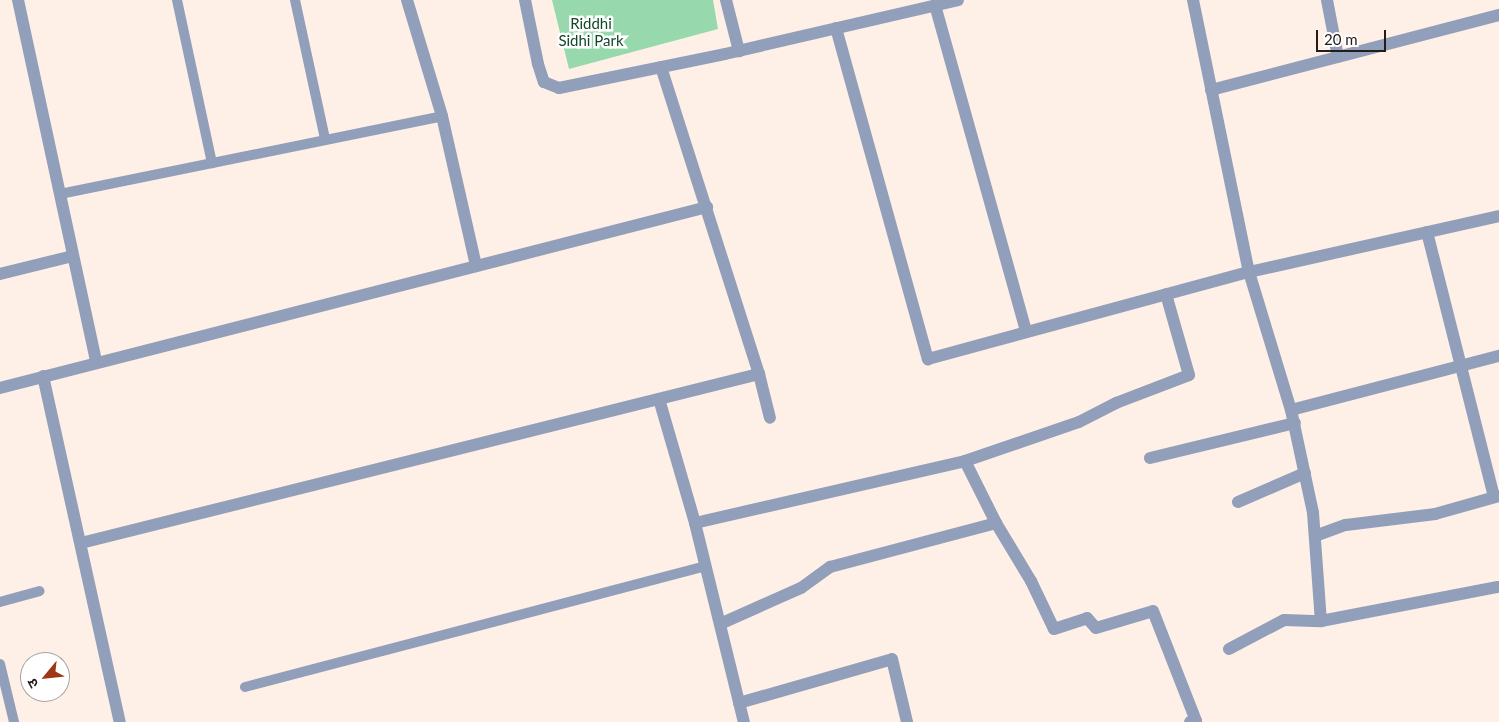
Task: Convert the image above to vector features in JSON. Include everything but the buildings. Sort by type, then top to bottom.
[{"type":"street","points":[[18,0],[96,361]]},
{"type":"street","points":[[406,0],[442,116],[476,266]]},
{"type":"street","points":[[525,0],[538,64],[544,82],[559,88],[739,51],[958,0]]},
{"type":"street","points":[[726,0],[739,51]]},
{"type":"street","points":[[1192,0],[1249,272],[1292,410],[1313,513],[1321,621]]},
{"type":"street","points":[[1326,0],[1338,58]]},
{"type":"street","points":[[935,5],[1026,332]]},
{"type":"street","points":[[1211,90],[1499,14]]},
{"type":"street","points":[[836,28],[928,359],[1249,272],[1499,216]]},
{"type":"street","points":[[661,67],[759,374],[770,418]]},
{"type":"street","points":[[0,388],[96,361],[706,207]]},
{"type":"street","points":[[1315,536],[1346,525],[1435,514],[1497,497],[1427,232]]},
{"type":"street","points":[[0,274],[73,256]]},
{"type":"street","points":[[695,524],[965,461],[1079,422],[1116,403],[1189,375],[1166,294]]},
{"type":"street","points":[[1292,410],[1499,356]]},
{"type":"street","points":[[81,543],[759,374]]},
{"type":"street","points":[[43,376],[120,722]]},
{"type":"street","points":[[659,399],[695,524],[744,722]]},
{"type":"street","points":[[1150,458],[1294,423]]},
{"type":"street","points":[[965,461],[996,523],[1031,581],[1054,629],[1086,618],[1096,628],[1153,611],[1196,721],[1190,722]]},
{"type":"street","points":[[1238,502],[1305,473]]},
{"type":"street","points":[[720,624],[801,588],[830,567],[996,523]]},
{"type":"street","points":[[1229,649],[1284,620],[1321,621],[1498,587]]},
{"type":"street","points":[[739,703],[892,659],[907,722]]},
{"type":"lane","points":[[177,0],[212,163]]},
{"type":"lane","points":[[295,0],[325,139]]},
{"type":"lane","points":[[60,194],[442,116]]},
{"type":"lane","points":[[245,687],[705,566]]},
{"type":"lane","points":[[0,602],[40,591]]},
{"type":"lane","points":[[0,664],[14,722]]},
{"type":"green space","name":"Riddhi Sidhi Park","points":[[552,0],[713,0],[718,29],[569,69]]}]
